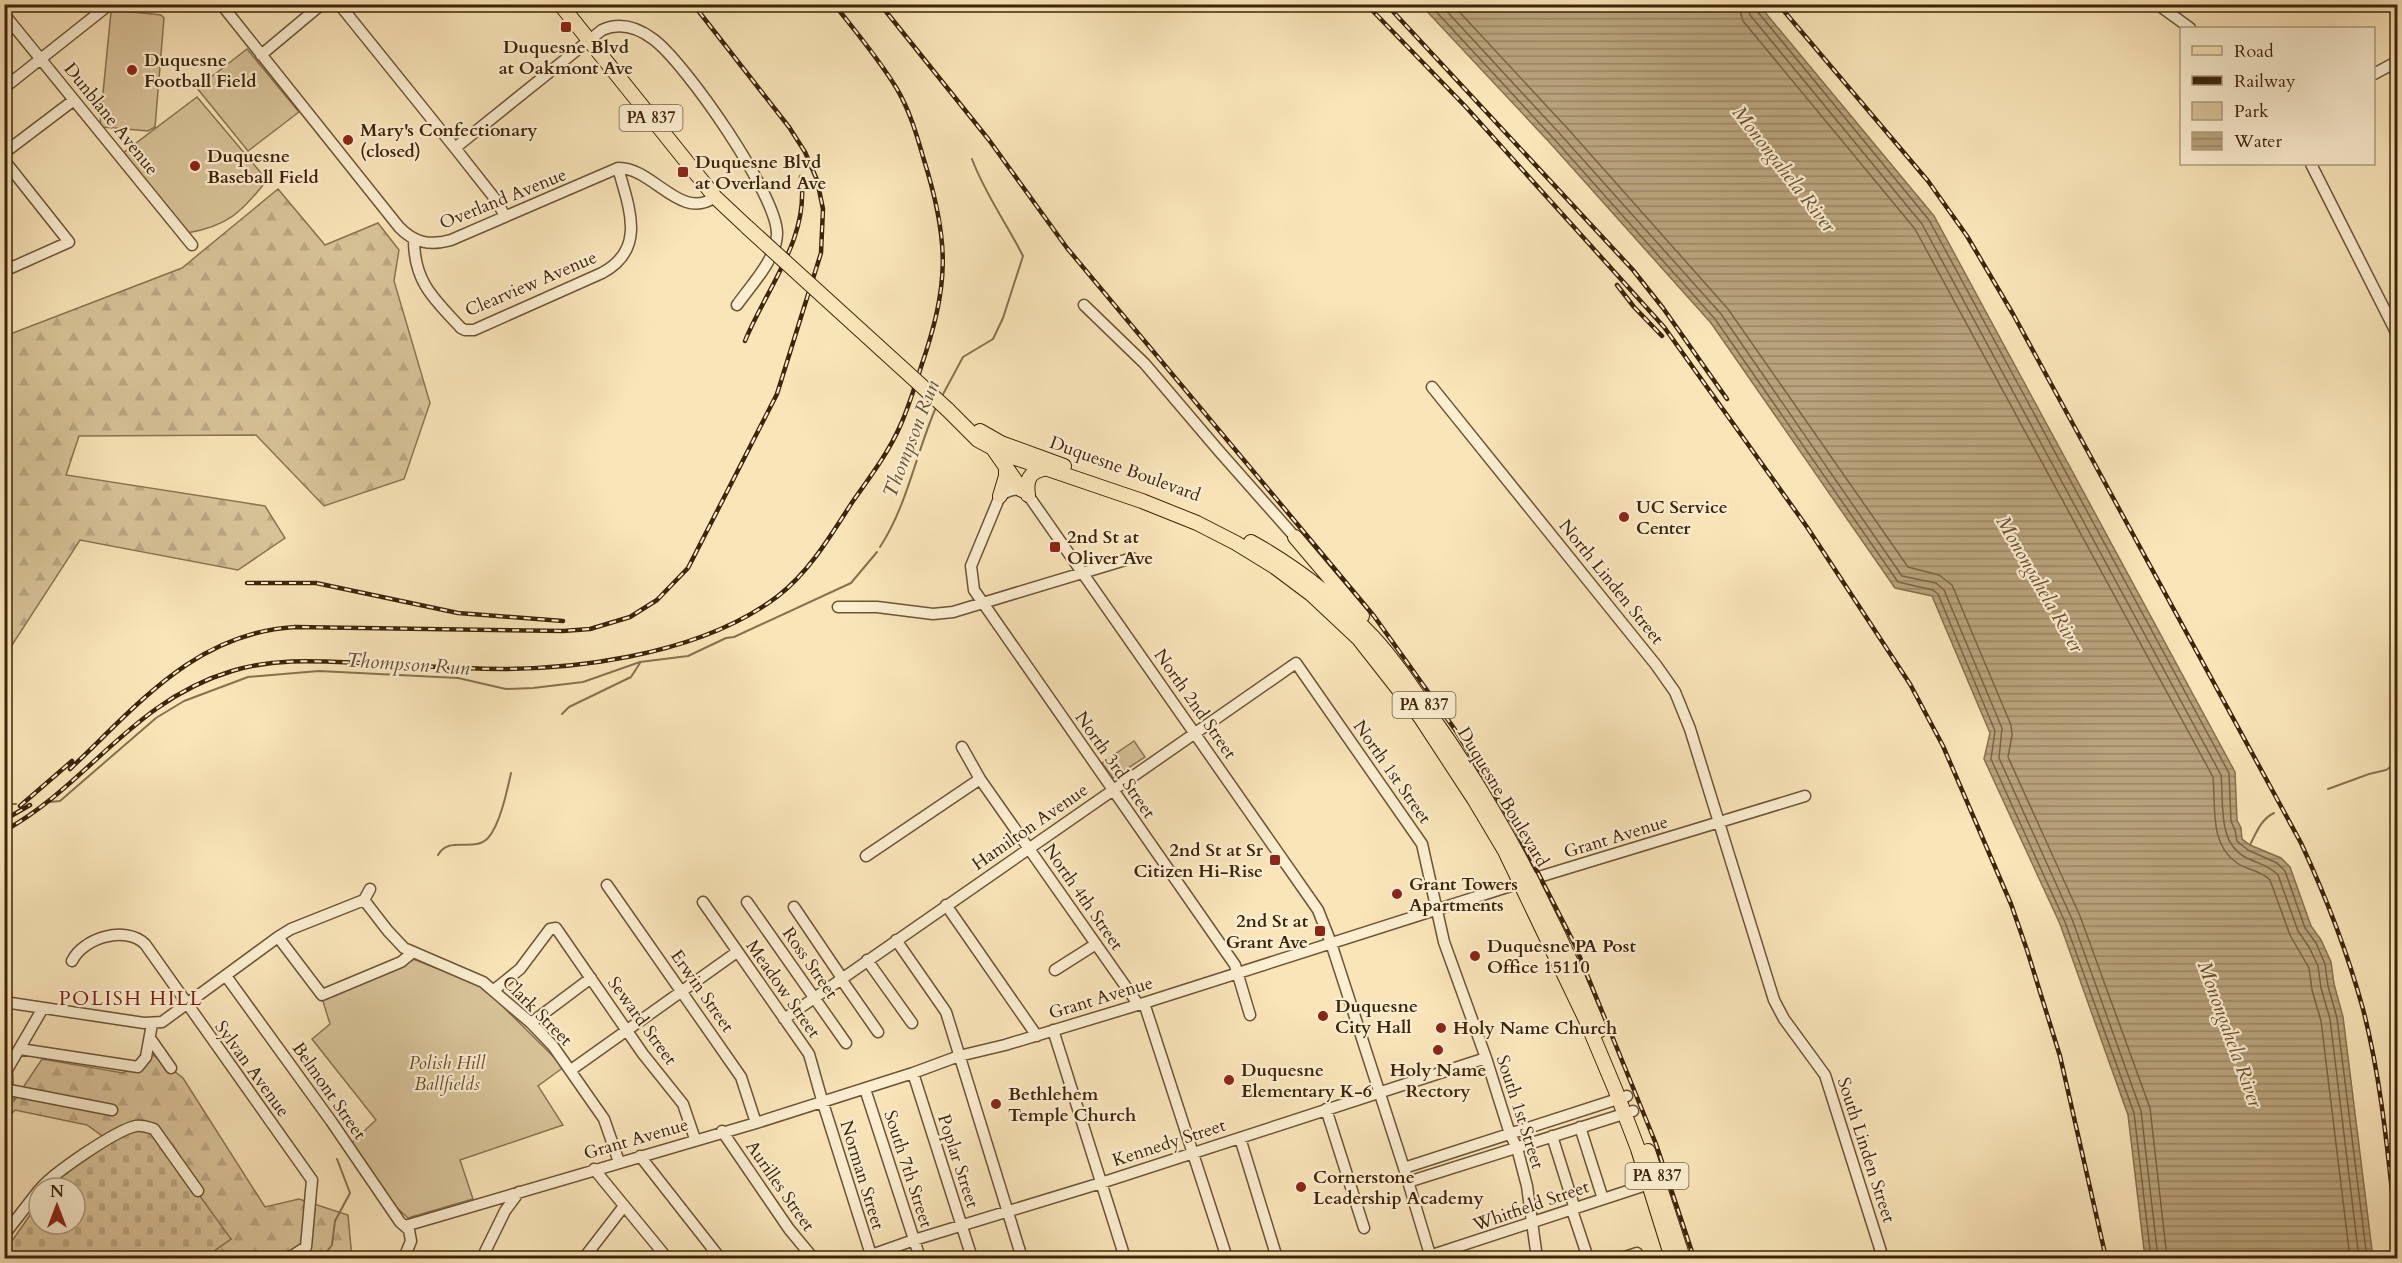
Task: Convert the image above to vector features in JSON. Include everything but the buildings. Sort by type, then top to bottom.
[{"type":"main road","name":"Duquesne Boulevard","points":[[560,4],[716,197],[978,440],[993,449],[1044,469],[1180,516],[1278,563],[1359,639],[1393,681],[1421,718],[1474,798],[1526,882]]},
{"type":"main road","name":"Duquesne Boulevard","points":[[962,423],[1022,451],[1197,514],[1316,585],[1397,664],[1467,767],[1526,882],[1576,972],[1623,1097]]},
{"type":"main road","points":[[993,449],[1025,492]]},
{"type":"main road","points":[[1000,496],[1006,467]]},
{"type":"main road","points":[[1025,492],[1030,476],[1044,469]]},
{"type":"main road","points":[[1278,563],[1292,550],[1295,537]]},
{"type":"main road","points":[[1295,537],[1368,625],[1397,664],[1397,674],[1393,681]]},
{"type":"main road","name":"PA 837","points":[[1623,1097],[1660,1185],[1683,1258]]},
{"type":"main road","name":"PA 837","points":[[1629,1112],[1672,1258]]},
{"type":"street","points":[[4,88],[110,4]]},
{"type":"street","points":[[221,4],[399,227],[414,240]]},
{"type":"street","points":[[261,55],[322,4]]},
{"type":"street","points":[[339,4],[455,148],[505,216]]},
{"type":"street","points":[[2157,4],[2189,27]]},
{"type":"street","name":"Dunblane Avenue","points":[[4,14],[192,244]]},
{"type":"street","points":[[455,148],[588,39],[606,28],[628,26],[649,36],[661,45],[710,103],[767,197],[776,223],[775,244],[768,261],[737,306]]},
{"type":"street","points":[[2375,73],[2397,61]]},
{"type":"street","points":[[4,153],[74,100]]},
{"type":"street","points":[[4,160],[69,242],[4,271]]},
{"type":"street","points":[[2312,165],[2397,336]]},
{"type":"street","points":[[618,168],[627,168],[642,173],[670,195],[690,202],[704,203],[716,197]]},
{"type":"street","name":"Clearview Avenue","points":[[414,240],[415,265],[427,289],[461,328],[474,330],[602,273],[619,260],[628,245],[632,230],[631,214],[618,168]]},
{"type":"street","name":"Overland Avenue","points":[[414,240],[425,243],[444,242],[618,168]]},
{"type":"street","points":[[1084,305],[1145,364],[1295,537]]},
{"type":"street","name":"North Linden Street","points":[[1432,387],[1666,678],[1684,712],[1719,823]]},
{"type":"street","points":[[1000,496],[1010,490],[1025,492]]},
{"type":"street","name":"North 2nd Street","points":[[1025,492],[1318,910],[1331,943],[1404,1168],[1428,1258]]},
{"type":"street","name":"North 3rd Street","points":[[1000,496],[970,566],[974,590],[1235,965],[1250,1015]]},
{"type":"street","points":[[838,607],[877,607],[933,614],[966,610],[1132,558]]},
{"type":"street","name":"Hamilton Avenue","points":[[784,1019],[1296,663]]},
{"type":"street","name":"North 1st Street","points":[[1296,663],[1422,843],[1438,910]]},
{"type":"street","name":"North 4th Street","points":[[962,747],[980,779],[1096,945],[1141,1004],[1227,1258]]},
{"type":"street","points":[[866,856],[980,779]]},
{"type":"street","name":"Grant Avenue","points":[[405,1226],[865,1089],[959,1056],[1141,1004],[1805,796]]},
{"type":"street","name":"South Linden Street","points":[[1719,823],[1774,1000],[1784,1019],[1819,1065],[1830,1086],[1883,1258]]},
{"type":"street","name":"Erwin Street","points":[[607,885],[741,1077],[756,1122]]},
{"type":"street","points":[[4,1002],[152,1024],[168,1019],[291,929],[364,900],[370,890]]},
{"type":"street","name":"Clark Street","points":[[364,900],[392,937],[412,953],[460,970],[494,990],[531,1023],[571,1070],[607,1125],[619,1162]]},
{"type":"street","name":"Meadow Street","points":[[703,902],[809,1054],[822,1100]]},
{"type":"street","name":"Ross Street","points":[[747,902],[846,1043]]},
{"type":"street","points":[[946,905],[1037,1035]]},
{"type":"street","points":[[794,907],[878,1032]]},
{"type":"street","name":"South 1st Street","points":[[1438,910],[1444,942],[1486,1058],[1510,1134],[1517,1148],[1527,1186],[1537,1258]]},
{"type":"street","name":"Seward Street","points":[[494,990],[520,969],[543,937],[554,927],[683,1104],[695,1139]]},
{"type":"street","name":"Sylvan Avenue","points":[[72,961],[80,950],[92,942],[114,936],[134,937],[145,944],[312,1180],[306,1247],[289,1258]]},
{"type":"street","points":[[278,937],[322,995],[401,962],[412,953]]},
{"type":"street","points":[[896,940],[946,1012],[1022,1258]]},
{"type":"street","points":[[1055,970],[1096,945]]},
{"type":"street","points":[[571,1070],[737,952]]},
{"type":"street","points":[[867,960],[912,1023]]},
{"type":"street","name":"Belmont Street","points":[[226,976],[405,1226]]},
{"type":"street","points":[[531,1023],[591,978]]},
{"type":"street","points":[[4,1075],[43,1008]]},
{"type":"street","points":[[20,1049],[133,1067],[144,1062],[152,1024]]},
{"type":"street","points":[[1053,1030],[1125,1258]]},
{"type":"street","points":[[150,1038],[171,1068]]},
{"type":"street","name":"Kennedy Street","points":[[868,1258],[914,1240],[1101,1183],[1486,1058]]},
{"type":"street","name":"Poplar Street","points":[[913,1073],[972,1258]]},
{"type":"street","points":[[4,1089],[112,1110]]},
{"type":"street","name":"South 7th Street","points":[[865,1089],[920,1258]]},
{"type":"street","points":[[1404,1168],[1623,1097]]},
{"type":"street","name":"Norman Street","points":[[822,1100],[868,1258]]},
{"type":"street","points":[[1326,1109],[1364,1228]]},
{"type":"street","points":[[1408,1182],[1629,1112]]},
{"type":"street","points":[[53,1176],[133,1126],[145,1126],[154,1129],[198,1191]]},
{"type":"street","points":[[1580,1127],[1603,1199]]},
{"type":"street","name":"Aurilles Street","points":[[722,1131],[789,1229],[813,1258]]},
{"type":"street","points":[[1552,1137],[1588,1258]]},
{"type":"street","points":[[1240,1138],[1277,1258]]},
{"type":"street","points":[[640,1156],[720,1258]]},
{"type":"street","points":[[594,1169],[667,1258]]},
{"type":"street","name":"Whitfield Street","points":[[1428,1258],[1649,1184]]},
{"type":"street","points":[[482,1258],[505,1211],[519,1192]]},
{"type":"street","points":[[4,1235],[27,1206]]},
{"type":"street","points":[[584,1258],[624,1206]]},
{"type":"street","points":[[404,1258],[411,1242],[409,1230],[405,1226]]},
{"type":"street","points":[[1622,1258],[1637,1253]]},
{"type":"green space","name":"Duquesne Football Field","points":[[114,10],[161,15],[164,18],[155,127],[148,131],[103,127],[100,123],[111,12]]},
{"type":"green space","points":[[247,49],[299,112],[248,151],[197,88]]},
{"type":"green space","name":"Duquesne Baseball Field","points":[[197,97],[267,180],[242,209],[224,222],[187,233],[123,153]]},
{"type":"green space","points":[[278,189],[325,245],[378,223],[399,250],[394,281],[430,403],[404,479],[324,506],[256,435],[79,436],[66,475],[265,506],[285,538],[238,570],[80,540],[5,656],[5,336],[182,268]]},
{"type":"green space","points":[[1134,741],[1145,757],[1113,778],[1102,763]]},
{"type":"green space","name":"Polish Hill Ballfields","points":[[413,959],[482,986],[564,1067],[538,1086],[563,1125],[460,1160],[473,1199],[408,1218],[390,1201],[348,1146],[376,1120],[312,1039],[330,1024],[322,998]]},
{"type":"green space","points":[[11,1031],[14,1101],[42,1059],[123,1073],[153,1055],[183,1078],[265,1207],[299,1199],[348,1215],[352,1258],[204,1258],[231,1239],[125,1134],[112,1143],[87,1125],[15,1110],[5,1121],[5,1034]]},
{"type":"green space","points":[[138,1129],[155,1134],[231,1239],[204,1258],[5,1258],[5,1251],[27,1219],[27,1236],[87,1236],[87,1176],[62,1176],[117,1139]]},
{"type":"water","name":"Monongahela River","points":[[1421,5],[1759,5],[1934,216],[2235,772],[2237,820],[2241,828],[2242,839],[2250,845],[2281,858],[2290,867],[2311,926],[2321,940],[2331,962],[2343,1017],[2373,1258],[2145,1258],[2128,1115],[2060,924],[1984,759],[1990,733],[1932,596],[1895,588],[1711,323],[1551,144]]},
{"type":"waterway","name":"Thompson Run","points":[[941,398],[963,357],[993,339],[1003,318],[1023,256],[983,184],[972,159]]},
{"type":"waterway","name":"Thompson Run","points":[[880,547],[905,496],[937,405]]},
{"type":"waterway","name":"Thompson Run","points":[[50,802],[60,801],[156,718],[184,701],[248,677],[319,671],[458,678],[506,689],[583,682],[640,662],[688,656],[726,638],[734,637],[851,583],[877,552]]},
{"type":"waterway","points":[[562,714],[569,707],[631,677],[640,663]]},
{"type":"waterway","points":[[2328,789],[2386,770],[2398,762]]},
{"type":"waterway","points":[[438,855],[448,846],[476,844],[488,838],[499,816],[511,773]]},
{"type":"waterway","name":"Thompson Run","points":[[4,804],[16,804]]},
{"type":"waterway","points":[[2250,845],[2262,823],[2274,813]]},
{"type":"waterway","points":[[322,1258],[332,1245],[335,1221],[350,1193],[337,1159]]},
{"type":"railway","points":[[70,769],[170,676],[227,643],[259,632],[295,627],[563,631],[590,629],[630,617],[657,600],[688,568],[777,394],[821,253],[823,209],[817,180],[805,152],[789,127],[693,4]]},
{"type":"railway","points":[[4,831],[34,812],[138,722],[166,702],[197,685],[232,671],[264,664],[295,661],[504,669],[586,664],[670,647],[709,634],[746,617],[790,586],[828,539],[879,464],[896,434],[909,403],[930,338],[937,312],[943,264],[942,240],[932,189],[919,142],[902,97],[883,67],[834,4]]},
{"type":"railway","points":[[880,4],[989,140],[1067,248],[1374,616],[1456,731],[1514,826],[1575,945],[1656,1144],[1694,1258]]},
{"type":"railway","points":[[1366,4],[1465,106],[1664,327],[1807,527],[1910,684],[1943,746],[2011,904],[2027,950],[2060,1056],[2106,1258]]},
{"type":"railway","points":[[1386,4],[1633,270],[1663,308],[1727,399]]},
{"type":"railway","points":[[1778,4],[1928,181],[1967,236],[2013,314],[2301,843],[2350,966],[2370,1038],[2380,1097],[2398,1247]]},
{"type":"railway","points":[[745,341],[785,262],[793,241],[802,199],[801,177]]},
{"type":"railway","points":[[1617,285],[1634,307],[1662,336]]},
{"type":"railway","points":[[247,583],[316,583],[458,613],[563,621]]},
{"type":"railway","points":[[20,806],[72,761]]},
{"type":"railway","points":[[4,820],[30,805]]},
{"type":"place","name":"Duquesne Blvd at Oakmont Ave","points":[[566,27]]},
{"type":"place","name":"Duquesne Football Field","points":[[132,70]]},
{"type":"place","name":"Mary's Confectionary (closed)","points":[[348,140]]},
{"type":"place","name":"Duquesne Baseball Field","points":[[195,166]]},
{"type":"place","name":"Duquesne Blvd at Overland Ave","points":[[683,172]]},
{"type":"place","name":"UC Service Center","points":[[1624,517]]},
{"type":"place","name":"2nd St at Oliver Ave","points":[[1055,547]]},
{"type":"place","name":"2nd St at Sr Citizen Hi-Rise","points":[[1275,860]]},
{"type":"place","name":"Grant Towers Apartments","points":[[1397,894]]},
{"type":"place","name":"2nd St at Grant Ave","points":[[1320,931]]},
{"type":"place","name":"Duquesne PA Post Office 15110","points":[[1475,956]]},
{"type":"place","name":"Duquesne City Hall","points":[[1323,1016]]},
{"type":"place","name":"Holy Name Church","points":[[1441,1028]]},
{"type":"place","name":"Holy Name Rectory","points":[[1438,1050]]},
{"type":"place","name":"Duquesne Elementary K-6","points":[[1229,1080]]},
{"type":"place","name":"Bethlehem Temple Church","points":[[996,1104]]},
{"type":"place","name":"Cornerstone Leadership Academy","points":[[1301,1187]]},
{"type":"district","name":"POLISH HILL","points":[[131,998]]}]
